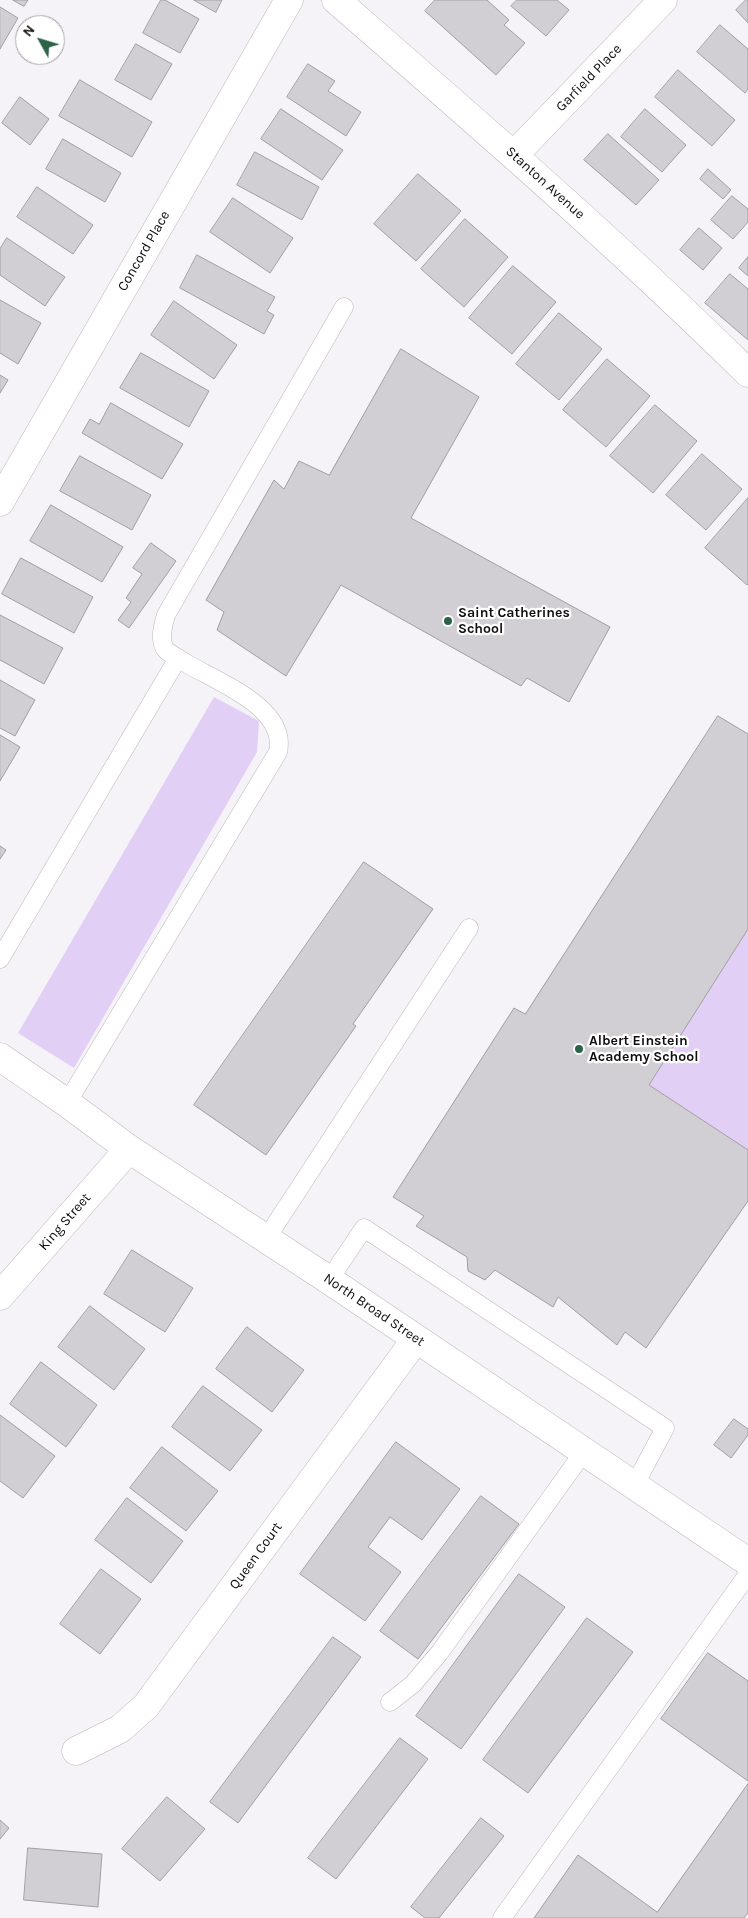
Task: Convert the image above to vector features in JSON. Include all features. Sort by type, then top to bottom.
[{"type":"street","name":"Concord Place","points":[[0,502],[289,0]]},
{"type":"street","name":"Stanton Avenue","points":[[336,0],[632,262],[748,373]]},
{"type":"street","name":"Garfield Place","points":[[514,156],[663,0]]},
{"type":"street","name":"North Broad Street","points":[[0,1058],[67,1102],[129,1149],[329,1280],[748,1562]]},
{"type":"street","name":"King Street","points":[[0,1296],[129,1149]]},
{"type":"street","name":"Queen Court","points":[[76,1751],[120,1730],[146,1706],[416,1339]]},
{"type":"lane","points":[[67,1102],[278,752],[278,735],[273,723],[266,714],[235,691],[166,650],[162,640],[162,629],[166,615],[344,307]]},
{"type":"lane","points":[[0,959],[178,658]]},
{"type":"lane","points":[[266,1239],[469,928]]},
{"type":"lane","points":[[329,1280],[364,1228],[620,1397],[665,1428],[634,1486]]},
{"type":"lane","points":[[390,1702],[413,1684],[440,1652],[583,1452]]},
{"type":"lane","points":[[502,1918],[748,1574]]},
{"type":"shaded area","points":[[214,697],[259,721],[257,752],[74,1068],[18,1033]]},
{"type":"shaded area","points":[[748,929],[748,1150],[649,1085]]},
{"type":"building","points":[[13,0],[28,0],[24,6]]},
{"type":"building","points":[[161,0],[165,0],[199,19],[180,53],[143,33]]},
{"type":"building","points":[[194,0],[222,0],[216,12]]},
{"type":"building","points":[[435,0],[487,0],[509,20],[504,25],[525,43],[496,75],[425,11]]},
{"type":"building","points":[[517,0],[557,0],[569,10],[546,36],[511,6]]},
{"type":"building","points":[[748,0],[748,23],[736,10]]},
{"type":"building","points":[[0,7],[15,16],[15,23],[0,49]]},
{"type":"building","points":[[720,25],[748,49],[748,89],[745,93],[697,52]]},
{"type":"building","points":[[136,44],[172,64],[151,100],[115,80]]},
{"type":"building","points":[[308,64],[335,81],[328,91],[361,112],[346,136],[287,97]]},
{"type":"building","points":[[678,70],[735,120],[712,146],[655,97]]},
{"type":"building","points":[[80,80],[152,122],[132,157],[59,116]]},
{"type":"building","points":[[20,97],[49,119],[30,145],[2,123]]},
{"type":"building","points":[[281,109],[343,150],[322,180],[261,139]]},
{"type":"building","points":[[645,109],[686,145],[662,172],[621,137]]},
{"type":"building","points":[[608,134],[659,180],[636,205],[584,160]]},
{"type":"building","points":[[63,139],[121,173],[105,202],[46,169]]},
{"type":"building","points":[[255,152],[319,187],[302,220],[237,185]]},
{"type":"building","points":[[708,169],[731,190],[723,199],[700,179]]},
{"type":"building","points":[[418,174],[461,211],[416,261],[374,224]]},
{"type":"building","points":[[37,187],[93,225],[73,254],[17,217]]},
{"type":"building","points":[[732,196],[748,209],[748,222],[733,239],[711,220]]},
{"type":"building","points":[[233,198],[293,238],[270,273],[210,232]]},
{"type":"building","points":[[465,219],[508,257],[464,307],[421,269]]},
{"type":"building","points":[[699,228],[722,248],[703,270],[680,250]]},
{"type":"building","points":[[7,238],[65,277],[45,306],[0,275],[0,249]]},
{"type":"building","points":[[197,255],[275,297],[267,311],[274,315],[264,334],[180,288]]},
{"type":"building","points":[[748,257],[748,276],[739,268]]},
{"type":"building","points":[[513,266],[556,302],[512,354],[469,318]]},
{"type":"building","points":[[730,274],[748,289],[748,340],[705,303]]},
{"type":"building","points":[[0,300],[41,323],[18,364],[0,353]]},
{"type":"building","points":[[174,301],[237,345],[214,379],[151,335]]},
{"type":"building","points":[[559,313],[602,349],[559,400],[516,364]]},
{"type":"building","points":[[401,349],[479,397],[411,518],[610,627],[569,702],[527,678],[521,686],[341,585],[286,676],[217,630],[224,612],[206,600],[274,480],[284,489],[299,461],[329,475]]},
{"type":"building","points":[[141,353],[209,391],[189,427],[120,388]]},
{"type":"building","points":[[607,359],[650,396],[606,447],[563,410]]},
{"type":"building","points":[[0,375],[8,380],[0,393]]},
{"type":"building","points":[[111,403],[183,444],[162,479],[82,433],[90,419],[99,424]]},
{"type":"building","points":[[655,405],[697,441],[653,493],[610,456]]},
{"type":"building","points":[[702,454],[742,489],[706,530],[666,495]]},
{"type":"building","points":[[80,456],[151,495],[132,530],[60,491]]},
{"type":"building","points":[[748,498],[748,584],[747,585],[705,548]]},
{"type":"building","points":[[51,505],[123,547],[102,582],[30,541]]},
{"type":"building","points":[[151,543],[176,561],[129,628],[118,620],[131,602],[126,598],[142,574],[133,568]]},
{"type":"building","points":[[21,558],[93,597],[74,633],[2,594]]},
{"type":"building","points":[[0,615],[63,648],[44,684],[0,660]]},
{"type":"building","points":[[0,680],[35,700],[15,736],[0,728]]},
{"type":"building","name":"Albert Einstein Academy School","points":[[718,716],[748,734],[748,929],[649,1085],[748,1150],[748,1201],[646,1348],[625,1332],[617,1345],[558,1297],[553,1307],[495,1270],[485,1280],[468,1271],[467,1257],[416,1226],[424,1216],[393,1197],[514,1008],[525,1014]]},
{"type":"building","points":[[0,735],[20,747],[0,781]]},
{"type":"building","points":[[0,846],[6,850],[0,859]]},
{"type":"building","points":[[364,862],[433,909],[353,1024],[356,1026],[266,1155],[194,1105]]},
{"type":"building","points":[[132,1250],[193,1288],[165,1332],[104,1294]]},
{"type":"building","points":[[90,1306],[145,1349],[114,1390],[58,1347]]},
{"type":"building","points":[[247,1327],[304,1370],[272,1412],[216,1369]]},
{"type":"building","points":[[41,1362],[97,1405],[66,1447],[10,1404]]},
{"type":"building","points":[[203,1386],[262,1430],[230,1471],[172,1427]]},
{"type":"building","points":[[0,1415],[55,1456],[23,1498],[0,1481]]},
{"type":"building","points":[[734,1419],[748,1429],[748,1435],[731,1458],[714,1445]]},
{"type":"building","points":[[396,1442],[460,1489],[422,1540],[390,1517],[368,1547],[401,1572],[365,1621],[300,1574]]},
{"type":"building","points":[[162,1447],[218,1491],[186,1531],[130,1488]]},
{"type":"building","points":[[481,1496],[519,1524],[418,1659],[380,1631]]},
{"type":"building","points":[[127,1498],[183,1541],[151,1583],[95,1540]]},
{"type":"building","points":[[101,1569],[141,1599],[100,1654],[60,1624]]},
{"type":"building","points":[[519,1574],[565,1607],[461,1749],[416,1716]]},
{"type":"building","points":[[587,1618],[633,1652],[528,1793],[483,1760]]},
{"type":"building","points":[[333,1637],[361,1657],[238,1823],[210,1802]]},
{"type":"building","points":[[708,1653],[748,1681],[748,1781],[661,1719]]},
{"type":"building","points":[[400,1738],[428,1759],[336,1879],[308,1858]]},
{"type":"building","points":[[748,1784],[748,1913],[744,1918],[534,1918],[578,1855],[657,1912]]},
{"type":"building","points":[[167,1797],[205,1829],[160,1881],[122,1849]]},
{"type":"building","points":[[481,1818],[504,1836],[439,1918],[425,1918],[411,1907]]},
{"type":"building","points":[[0,1820],[9,1828],[0,1839]]},
{"type":"building","points":[[28,1848],[102,1854],[98,1907],[24,1900]]},
{"type":"place","name":"Saint Catherines School","points":[[448,621]]},
{"type":"place","name":"Albert Einstein Academy School","points":[[579,1049]]}]
